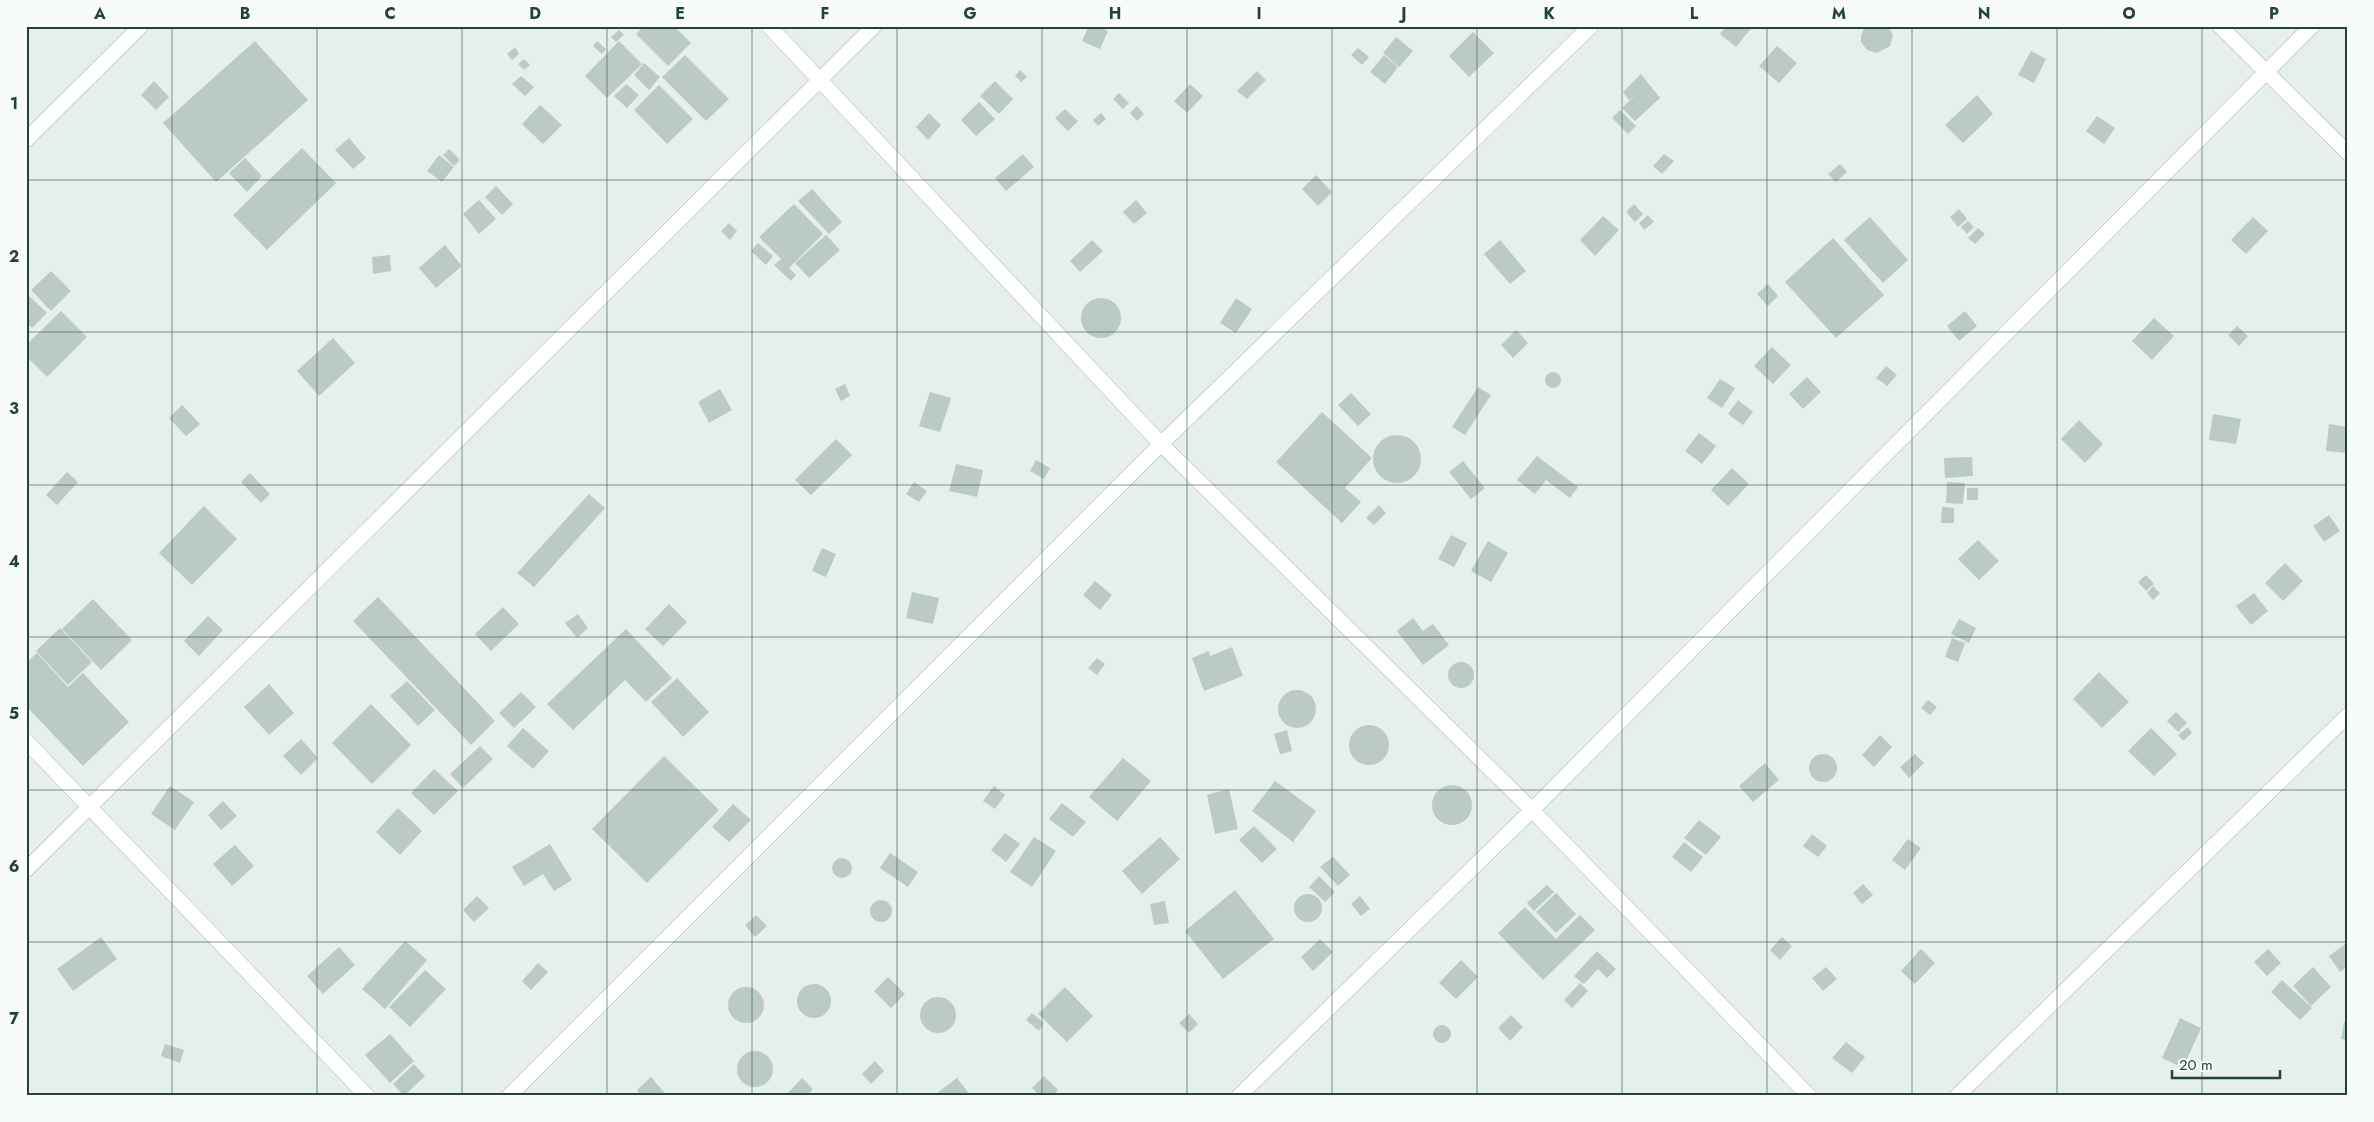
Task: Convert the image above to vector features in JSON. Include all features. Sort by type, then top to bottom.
[{"type":"street","points":[[26,140],[141,26]]},
{"type":"street","points":[[769,26],[821,79],[1162,444],[1532,810],[1809,1096]]},
{"type":"street","points":[[26,870],[874,26]]},
{"type":"street","points":[[509,1096],[1162,444],[1591,26]]},
{"type":"street","points":[[2220,26],[2348,153]]},
{"type":"street","points":[[1239,1096],[1532,810],[2312,26]]},
{"type":"street","points":[[1957,1096],[2348,715]]},
{"type":"street","points":[[26,741],[367,1096]]},
{"type":"building","points":[[644,26],[674,26],[691,43],[668,66],[636,34]]},
{"type":"building","points":[[1089,26],[1097,26],[1108,31],[1100,49],[1082,41]]},
{"type":"building","points":[[1727,26],[1753,26],[1736,47],[1720,34]]},
{"type":"building","points":[[1865,26],[1888,26],[1893,35],[1890,46],[1877,53],[1867,50],[1861,42]]},
{"type":"building","points":[[619,30],[624,35],[616,42],[611,37]]},
{"type":"building","points":[[1473,32],[1494,53],[1469,77],[1449,56]]},
{"type":"building","points":[[1396,37],[1413,51],[1399,67],[1383,53]]},
{"type":"building","points":[[255,41],[308,100],[216,182],[163,123]]},
{"type":"building","points":[[597,41],[606,49],[602,54],[593,46]]},
{"type":"building","points":[[619,41],[642,64],[607,98],[585,76]]},
{"type":"building","points":[[1777,46],[1797,63],[1779,83],[1759,66]]},
{"type":"building","points":[[515,47],[519,54],[512,60],[507,54]]},
{"type":"building","points":[[1358,48],[1369,57],[1362,65],[1351,55]]},
{"type":"building","points":[[2031,51],[2046,59],[2034,83],[2018,75]]},
{"type":"building","points":[[685,55],[729,99],[706,121],[662,77]]},
{"type":"building","points":[[1384,55],[1398,67],[1385,84],[1370,72]]},
{"type":"building","points":[[524,59],[530,65],[524,70],[518,64]]},
{"type":"building","points":[[644,63],[660,77],[649,90],[634,75]]},
{"type":"building","points":[[1020,70],[1027,77],[1021,82],[1015,76]]},
{"type":"building","points":[[1257,71],[1266,80],[1247,99],[1237,91]]},
{"type":"building","points":[[1641,74],[1660,98],[1635,121],[1622,108],[1638,92],[1629,100],[1623,92]]},
{"type":"building","points":[[521,76],[534,87],[525,96],[512,84]]},
{"type":"building","points":[[154,81],[169,97],[156,110],[141,95]]},
{"type":"building","points":[[995,81],[1013,99],[999,114],[980,96]]},
{"type":"building","points":[[626,84],[639,95],[627,108],[614,96]]},
{"type":"building","points":[[1190,84],[1203,96],[1187,113],[1174,101]]},
{"type":"building","points":[[659,85],[693,119],[667,144],[634,110]]},
{"type":"building","points":[[1119,93],[1129,103],[1123,109],[1113,99]]},
{"type":"building","points":[[1977,95],[1993,114],[1963,143],[1945,125]]},
{"type":"building","points":[[979,102],[995,119],[976,136],[961,120]]},
{"type":"building","points":[[540,105],[562,125],[543,144],[522,124]]},
{"type":"building","points":[[1137,106],[1144,114],[1137,121],[1130,113]]},
{"type":"building","points":[[1065,109],[1078,121],[1068,131],[1055,118]]},
{"type":"building","points":[[1620,110],[1636,126],[1628,134],[1612,118]]},
{"type":"building","points":[[929,113],[941,125],[928,140],[916,127]]},
{"type":"building","points":[[1101,113],[1106,119],[1098,126],[1093,120]]},
{"type":"building","points":[[2097,116],[2115,128],[2104,144],[2086,131]]},
{"type":"building","points":[[349,138],[366,158],[353,169],[335,150]]},
{"type":"building","points":[[302,148],[336,183],[267,250],[233,215]]},
{"type":"building","points":[[449,149],[460,160],[454,166],[443,155]]},
{"type":"building","points":[[1023,154],[1034,167],[1006,191],[995,178]]},
{"type":"building","points":[[1664,154],[1674,161],[1662,174],[1653,166]]},
{"type":"building","points":[[439,155],[454,167],[442,182],[427,171]]},
{"type":"building","points":[[245,158],[262,176],[247,192],[229,173]]},
{"type":"building","points":[[1840,164],[1847,172],[1836,182],[1828,174]]},
{"type":"building","points":[[1316,175],[1332,192],[1318,206],[1302,189]]},
{"type":"building","points":[[496,186],[513,204],[502,215],[485,197]]},
{"type":"building","points":[[812,189],[842,222],[829,234],[798,201]]},
{"type":"building","points":[[479,200],[496,219],[479,234],[463,214]]},
{"type":"building","points":[[1136,200],[1147,213],[1134,224],[1123,212]]},
{"type":"building","points":[[794,204],[823,234],[789,268],[796,275],[791,281],[774,265],[781,259],[759,237]]},
{"type":"building","points":[[1634,204],[1643,214],[1635,222],[1626,212]]},
{"type":"building","points":[[1959,209],[1967,219],[1958,227],[1950,217]]},
{"type":"building","points":[[1648,215],[1654,222],[1644,230],[1639,223]]},
{"type":"building","points":[[1603,216],[1619,230],[1595,256],[1580,240]]},
{"type":"building","points":[[1870,217],[1908,260],[1883,283],[1844,240]]},
{"type":"building","points":[[2253,217],[2268,231],[2246,254],[2231,240]]},
{"type":"building","points":[[1968,221],[1974,227],[1967,234],[1961,227]]},
{"type":"building","points":[[729,223],[737,231],[730,240],[721,231]]},
{"type":"building","points":[[1978,228],[1985,234],[1975,244],[1968,238]]},
{"type":"building","points":[[826,235],[840,250],[809,278],[795,263]]},
{"type":"building","points":[[1833,238],[1884,295],[1836,338],[1785,282]]},
{"type":"building","points":[[1092,240],[1103,251],[1080,272],[1070,261]]},
{"type":"building","points":[[1500,240],[1526,271],[1510,284],[1484,254]]},
{"type":"building","points":[[758,243],[773,256],[766,265],[751,251]]},
{"type":"building","points":[[445,245],[462,266],[436,288],[419,268]]},
{"type":"building","points":[[390,255],[391,271],[373,274],[372,257]]},
{"type":"building","points":[[51,271],[71,291],[51,311],[31,290]]},
{"type":"building","points":[[1768,284],[1778,296],[1768,306],[1757,294]]},
{"type":"building","points":[[26,293],[47,313],[32,328],[26,322]]},
{"type":"building","points":[[1097,298],[1105,298],[1112,301],[1118,307],[1121,318],[1118,329],[1112,335],[1105,338],[1097,338],[1090,335],[1084,329],[1081,322],[1081,314],[1084,307],[1090,301]]},
{"type":"building","points":[[1236,298],[1252,309],[1236,333],[1220,323]]},
{"type":"building","points":[[61,311],[87,337],[47,377],[26,356],[26,345]]},
{"type":"building","points":[[1965,311],[1977,326],[1959,341],[1947,326]]},
{"type":"building","points":[[2154,318],[2174,336],[2152,360],[2132,341]]},
{"type":"building","points":[[2237,326],[2248,336],[2239,346],[2228,335]]},
{"type":"building","points":[[1516,330],[1528,343],[1513,358],[1501,345]]},
{"type":"building","points":[[333,338],[355,363],[319,396],[297,371]]},
{"type":"building","points":[[1772,347],[1791,365],[1773,384],[1754,366]]},
{"type":"building","points":[[1886,366],[1897,375],[1887,386],[1876,378]]},
{"type":"building","points":[[1550,372],[1556,372],[1561,377],[1559,386],[1550,388],[1545,383],[1545,377]]},
{"type":"building","points":[[1807,377],[1821,392],[1803,409],[1789,394]]},
{"type":"building","points":[[1720,379],[1735,388],[1722,408],[1707,398]]},
{"type":"building","points":[[845,384],[850,396],[841,401],[835,389]]},
{"type":"building","points":[[1478,387],[1491,395],[1465,435],[1452,427]]},
{"type":"building","points":[[720,389],[732,410],[709,423],[698,402]]},
{"type":"building","points":[[930,392],[951,398],[940,432],[919,426]]},
{"type":"building","points":[[1351,393],[1371,414],[1358,426],[1338,405]]},
{"type":"building","points":[[1738,400],[1753,412],[1743,425],[1728,414]]},
{"type":"building","points":[[182,405],[200,424],[186,436],[169,418]]},
{"type":"building","points":[[1322,412],[1372,458],[1345,488],[1361,502],[1342,523],[1276,462]]},
{"type":"building","points":[[2213,414],[2241,419],[2236,444],[2209,440]]},
{"type":"building","points":[[2079,420],[2103,444],[2085,463],[2061,439]]},
{"type":"building","points":[[2329,424],[2348,427],[2347,453],[2326,451]]},
{"type":"building","points":[[1699,433],[1716,446],[1702,464],[1685,451]]},
{"type":"building","points":[[1392,435],[1402,435],[1411,439],[1417,445],[1420,450],[1420,468],[1411,479],[1402,483],[1392,483],[1383,479],[1377,473],[1373,464],[1373,454],[1377,445],[1383,439]]},
{"type":"building","points":[[836,439],[852,455],[811,495],[795,480]]},
{"type":"building","points":[[1537,456],[1578,487],[1570,498],[1546,480],[1535,494],[1517,480]]},
{"type":"building","points":[[1972,457],[1973,476],[1945,478],[1944,458]]},
{"type":"building","points":[[1036,460],[1050,468],[1044,479],[1030,471]]},
{"type":"building","points":[[1463,461],[1485,488],[1471,499],[1449,472]]},
{"type":"building","points":[[956,464],[983,470],[977,497],[949,491]]},
{"type":"building","points":[[1732,468],[1749,484],[1728,506],[1711,490]]},
{"type":"building","points":[[67,472],[78,482],[57,505],[46,495]]},
{"type":"building","points":[[250,473],[270,494],[261,503],[241,482]]},
{"type":"building","points":[[914,482],[927,491],[919,502],[906,494]]},
{"type":"building","points":[[1947,482],[1965,483],[1963,504],[1946,503]]},
{"type":"building","points":[[1967,488],[1978,488],[1978,500],[1967,500]]},
{"type":"building","points":[[589,494],[605,508],[534,587],[517,573]]},
{"type":"building","points":[[1379,505],[1386,513],[1374,525],[1366,518]]},
{"type":"building","points":[[204,506],[237,539],[192,585],[159,553]]},
{"type":"building","points":[[1942,507],[1954,508],[1954,523],[1941,523]]},
{"type":"building","points":[[2329,515],[2340,531],[2324,542],[2313,526]]},
{"type":"building","points":[[1451,535],[1467,543],[1454,567],[1438,559]]},
{"type":"building","points":[[1978,540],[1999,561],[1979,580],[1958,559]]},
{"type":"building","points":[[1488,541],[1508,553],[1491,582],[1471,571]]},
{"type":"building","points":[[822,548],[836,554],[826,577],[812,571]]},
{"type":"building","points":[[2285,563],[2303,581],[2283,601],[2265,583]]},
{"type":"building","points":[[2146,575],[2154,584],[2146,591],[2138,582]]},
{"type":"building","points":[[1095,581],[1112,595],[1100,610],[1083,595]]},
{"type":"building","points":[[2153,586],[2160,593],[2153,600],[2147,593]]},
{"type":"building","points":[[912,592],[939,598],[933,624],[906,618]]},
{"type":"building","points":[[2254,593],[2268,611],[2251,625],[2236,606]]},
{"type":"building","points":[[378,597],[495,721],[471,745],[353,621]]},
{"type":"building","points":[[93,599],[132,640],[101,670],[62,629]]},
{"type":"building","points":[[669,604],[687,622],[663,646],[645,629]]},
{"type":"building","points":[[503,607],[519,624],[491,651],[475,634]]},
{"type":"building","points":[[578,614],[588,628],[577,638],[565,623]]},
{"type":"building","points":[[208,616],[223,630],[199,656],[184,641]]},
{"type":"building","points":[[1413,618],[1423,631],[1433,624],[1449,645],[1423,665],[1397,631]]},
{"type":"building","points":[[1959,619],[1976,628],[1969,643],[1951,634]]},
{"type":"building","points":[[60,628],[92,662],[68,685],[36,651]]},
{"type":"building","points":[[626,629],[672,678],[646,702],[625,680],[573,730],[547,704]]},
{"type":"building","points":[[1952,638],[1965,643],[1958,662],[1945,657]]},
{"type":"building","points":[[1232,647],[1243,676],[1204,691],[1192,658],[1209,651],[1210,656]]},
{"type":"building","points":[[37,653],[68,687],[83,673],[129,722],[83,766],[26,706],[26,663]]},
{"type":"building","points":[[1097,658],[1105,664],[1097,675],[1088,668]]},
{"type":"building","points":[[1461,662],[1470,666],[1474,675],[1470,684],[1461,688],[1452,684],[1448,675],[1452,666]]},
{"type":"building","points":[[2099,672],[2129,702],[2102,728],[2073,699]]},
{"type":"building","points":[[677,678],[709,712],[683,737],[651,702]]},
{"type":"building","points":[[407,681],[435,710],[418,726],[390,696]]},
{"type":"building","points":[[269,684],[294,713],[269,735],[244,707]]},
{"type":"building","points":[[1297,690],[1310,696],[1316,709],[1310,722],[1297,728],[1284,722],[1278,709],[1284,696]]},
{"type":"building","points":[[521,692],[536,707],[514,728],[499,713]]},
{"type":"building","points":[[1928,700],[1937,707],[1930,715],[1921,708]]},
{"type":"building","points":[[371,704],[411,745],[372,784],[332,743]]},
{"type":"building","points":[[2176,712],[2187,723],[2178,732],[2167,721]]},
{"type":"building","points":[[1373,725],[1380,728],[1386,734],[1389,745],[1388,753],[1380,762],[1373,765],[1365,765],[1358,762],[1350,753],[1349,741],[1352,734],[1361,726]]},
{"type":"building","points":[[2188,727],[2192,733],[2183,741],[2178,735]]},
{"type":"building","points":[[523,728],[549,751],[533,769],[507,746]]},
{"type":"building","points":[[2151,728],[2177,754],[2154,776],[2128,751]]},
{"type":"building","points":[[1287,730],[1292,751],[1280,754],[1274,734]]},
{"type":"building","points":[[1880,735],[1892,747],[1874,767],[1862,755]]},
{"type":"building","points":[[301,739],[318,758],[301,775],[283,756]]},
{"type":"building","points":[[480,746],[493,759],[463,788],[450,774]]},
{"type":"building","points":[[1823,754],[1833,758],[1837,768],[1833,778],[1823,782],[1813,778],[1809,768],[1813,758]]},
{"type":"building","points":[[1915,754],[1924,763],[1909,778],[1900,767]]},
{"type":"building","points":[[664,756],[719,810],[647,883],[592,829]]},
{"type":"building","points":[[1123,758],[1151,781],[1117,821],[1089,797]]},
{"type":"building","points":[[1765,763],[1779,780],[1753,802],[1739,786]]},
{"type":"building","points":[[434,769],[458,791],[434,815],[411,793]]},
{"type":"building","points":[[1275,781],[1316,811],[1293,842],[1252,811]]},
{"type":"building","points":[[1456,785],[1463,788],[1469,794],[1472,805],[1471,813],[1463,822],[1456,825],[1448,825],[1441,822],[1433,813],[1432,801],[1435,794],[1444,786]]},
{"type":"building","points":[[170,786],[194,802],[175,830],[151,814]]},
{"type":"building","points":[[994,786],[1005,795],[995,809],[983,801]]},
{"type":"building","points":[[1229,789],[1238,829],[1215,834],[1207,795]]},
{"type":"building","points":[[223,801],[237,816],[221,830],[208,815]]},
{"type":"building","points":[[1062,803],[1086,822],[1073,837],[1049,819]]},
{"type":"building","points":[[733,804],[751,820],[729,842],[712,827]]},
{"type":"building","points":[[398,808],[422,831],[400,855],[376,832]]},
{"type":"building","points":[[1699,820],[1721,837],[1706,855],[1684,838]]},
{"type":"building","points":[[1254,826],[1277,849],[1262,863],[1239,840]]},
{"type":"building","points":[[1005,833],[1020,844],[1006,862],[991,850]]},
{"type":"building","points":[[1812,834],[1827,846],[1818,857],[1803,846]]},
{"type":"building","points":[[1034,837],[1056,851],[1032,887],[1010,872]]},
{"type":"building","points":[[1160,837],[1180,859],[1142,894],[1122,871]]},
{"type":"building","points":[[1908,839],[1921,848],[1905,870],[1892,860]]},
{"type":"building","points":[[1684,842],[1703,857],[1691,872],[1672,857]]},
{"type":"building","points":[[550,844],[572,880],[554,891],[543,874],[524,886],[512,867]]},
{"type":"building","points":[[235,845],[254,866],[232,886],[213,864]]},
{"type":"building","points":[[890,853],[918,872],[908,887],[880,868]]},
{"type":"building","points":[[1333,857],[1350,875],[1338,886],[1320,867]]},
{"type":"building","points":[[838,858],[846,858],[852,864],[852,872],[846,878],[838,878],[832,872],[832,864]]},
{"type":"building","points":[[1319,876],[1335,892],[1325,902],[1309,887]]},
{"type":"building","points":[[1863,884],[1873,895],[1862,904],[1853,893]]},
{"type":"building","points":[[1547,885],[1554,892],[1534,911],[1527,903]]},
{"type":"building","points":[[1235,890],[1274,939],[1223,979],[1185,931]]},
{"type":"building","points":[[1556,893],[1576,914],[1556,933],[1536,912]]},
{"type":"building","points":[[1308,894],[1318,898],[1322,908],[1318,918],[1308,922],[1298,918],[1294,908],[1298,898]]},
{"type":"building","points":[[477,896],[489,908],[474,922],[463,910]]},
{"type":"building","points":[[1360,896],[1370,909],[1361,916],[1351,904]]},
{"type":"building","points":[[881,900],[889,903],[892,911],[889,919],[881,922],[873,919],[870,911],[873,903]]},
{"type":"building","points":[[1165,901],[1169,923],[1154,925],[1150,904]]},
{"type":"building","points":[[1525,907],[1556,939],[1580,915],[1595,930],[1543,980],[1498,933]]},
{"type":"building","points":[[756,915],[767,926],[755,937],[745,925]]},
{"type":"building","points":[[101,937],[117,959],[73,991],[57,969]]},
{"type":"building","points":[[1782,937],[1792,946],[1780,960],[1770,950]]},
{"type":"building","points":[[1320,939],[1333,952],[1313,971],[1301,957]]},
{"type":"building","points":[[405,941],[427,960],[385,1009],[362,989]]},
{"type":"building","points":[[2348,942],[2348,966],[2340,972],[2329,956]]},
{"type":"building","points":[[339,947],[355,965],[323,994],[307,976]]},
{"type":"building","points":[[1921,949],[1935,963],[1915,984],[1901,971]]},
{"type":"building","points":[[2268,949],[2281,963],[2267,976],[2254,962]]},
{"type":"building","points":[[1597,951],[1616,969],[1607,978],[1598,969],[1584,984],[1574,976]]},
{"type":"building","points":[[1461,960],[1478,977],[1456,999],[1439,983]]},
{"type":"building","points":[[538,963],[548,972],[531,990],[522,981]]},
{"type":"building","points":[[1826,967],[1837,979],[1823,991],[1812,978]]},
{"type":"building","points":[[2313,967],[2331,987],[2311,1006],[2293,986]]},
{"type":"building","points":[[425,970],[446,989],[410,1027],[389,1007]]},
{"type":"building","points":[[888,977],[905,994],[891,1008],[874,991]]},
{"type":"building","points":[[2282,980],[2312,1008],[2300,1020],[2271,992]]},
{"type":"building","points":[[1580,983],[1588,991],[1572,1008],[1564,1000]]},
{"type":"building","points":[[814,984],[821,985],[826,989],[830,994],[830,1008],[826,1013],[821,1017],[814,1018],[807,1017],[802,1013],[798,1008],[797,1001],[798,994],[802,989],[807,985]]},
{"type":"building","points":[[746,987],[758,993],[764,1005],[758,1017],[746,1023],[734,1017],[728,1005],[734,993]]},
{"type":"building","points":[[1065,987],[1093,1016],[1067,1042],[1038,1014]]},
{"type":"building","points":[[938,997],[950,1003],[956,1015],[950,1027],[938,1033],[926,1027],[920,1015],[926,1003]]},
{"type":"building","points":[[1032,1013],[1044,1023],[1039,1031],[1026,1020]]},
{"type":"building","points":[[1189,1014],[1198,1024],[1189,1033],[1179,1023]]},
{"type":"building","points":[[1511,1015],[1523,1027],[1510,1041],[1498,1028]]},
{"type":"building","points":[[2180,1018],[2201,1028],[2183,1068],[2162,1058]]},
{"type":"building","points":[[2344,1022],[2348,1023],[2348,1040],[2341,1039]]},
{"type":"building","points":[[1442,1025],[1448,1028],[1451,1034],[1448,1040],[1442,1043],[1436,1040],[1433,1034],[1436,1028]]},
{"type":"building","points":[[390,1034],[414,1061],[390,1083],[365,1055]]},
{"type":"building","points":[[1846,1042],[1865,1057],[1852,1073],[1832,1058]]},
{"type":"building","points":[[165,1044],[184,1050],[180,1063],[161,1056]]},
{"type":"building","points":[[755,1051],[767,1057],[773,1069],[767,1081],[755,1087],[743,1081],[737,1069],[743,1057]]},
{"type":"building","points":[[875,1061],[884,1071],[871,1084],[862,1074]]},
{"type":"building","points":[[414,1064],[425,1076],[404,1096],[393,1084]]},
{"type":"building","points":[[1044,1076],[1058,1090],[1053,1096],[1040,1096],[1032,1088]]},
{"type":"building","points":[[651,1077],[667,1096],[641,1096],[637,1090]]},
{"type":"building","points":[[802,1078],[813,1089],[807,1096],[791,1096],[788,1093]]},
{"type":"building","points":[[957,1078],[971,1096],[933,1096]]}]
